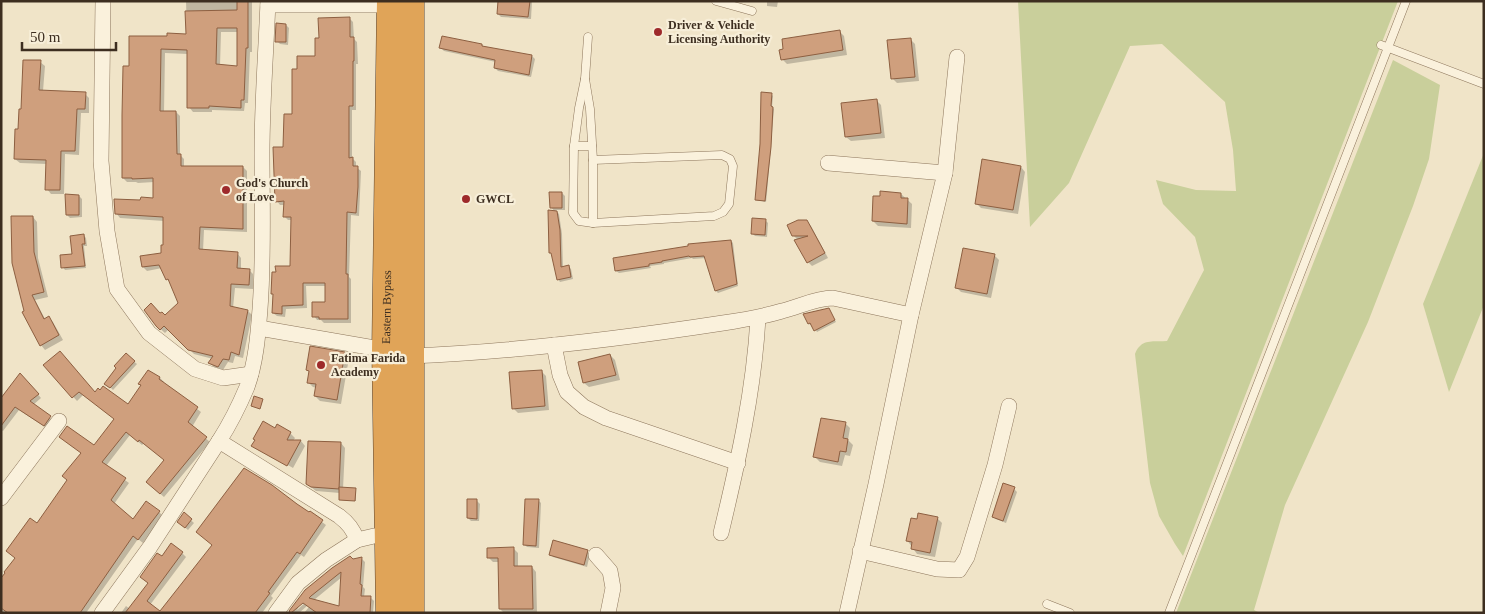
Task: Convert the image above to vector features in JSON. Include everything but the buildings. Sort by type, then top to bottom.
[{"type":"highway","name":"Eastern Bypass","points":[[390,613],[389,536],[397,353],[397,2]]},
{"type":"highway","name":"Eastern Bypass","points":[[397,353],[411,535],[410,613]]},
{"type":"street","points":[[103,1],[102,161],[106,232],[117,289],[149,333],[195,369],[223,378],[249,380]]},
{"type":"street","points":[[102,613],[150,546],[230,424],[249,380],[259,328],[262,284],[262,152],[268,3],[397,2]]},
{"type":"street","points":[[846,613],[876,484],[911,315],[945,173],[957,57]]},
{"type":"street","points":[[828,163],[945,173]]},
{"type":"street","points":[[259,328],[397,353],[473,353],[615,339],[758,318],[822,298],[833,298],[911,315]]},
{"type":"street","points":[[721,533],[738,463],[756,357],[758,318]]},
{"type":"street","points":[[554,345],[560,375],[567,392],[584,407],[606,418],[738,463]]},
{"type":"street","points":[[860,551],[937,569],[959,570],[967,557],[995,465],[1009,406]]},
{"type":"street","points":[[1,498],[59,420]]},
{"type":"street","points":[[219,441],[339,516],[349,524],[357,540]]},
{"type":"street","points":[[276,613],[298,584],[326,560],[357,540],[374,536],[389,536]]},
{"type":"street","points":[[596,555],[610,571],[613,588],[608,613]]},
{"type":"lane","points":[[716,1],[752,11]]},
{"type":"lane","points":[[1169,613],[1384,46],[1406,1]]},
{"type":"lane","points":[[588,37],[585,79],[574,146],[573,212],[579,221],[592,223],[714,216],[723,212],[729,204],[734,166],[730,159],[722,155],[593,160]]},
{"type":"lane","points":[[1384,46],[1484,84]]},
{"type":"lane","points":[[585,79],[590,108],[593,160],[592,223]]},
{"type":"lane","points":[[574,146],[592,146]]},
{"type":"lane","points":[[1047,604],[1070,613]]},
{"type":"green space","points":[[1018,1],[1398,1],[1183,556],[1159,516],[1150,483],[1135,354],[1144,343],[1167,341],[1204,270],[1195,237],[1163,204],[1156,180],[1196,190],[1236,191],[1233,150],[1225,102],[1162,44],[1130,46],[1069,183],[1030,227]]},
{"type":"green space","points":[[1393,60],[1440,85],[1429,159],[1368,322],[1285,505],[1254,610],[1260,613],[1176,613]]},
{"type":"green space","points":[[1484,153],[1484,305],[1449,392],[1423,304]]},
{"type":"place","name":"Driver & Vehicle Licensing Authority","points":[[658,32]]},
{"type":"place","name":"God's Church of Love","points":[[226,190]]},
{"type":"place","name":"GWCL","points":[[466,199]]},
{"type":"place","name":"Fatima Farida Academy","points":[[321,365]]}]
